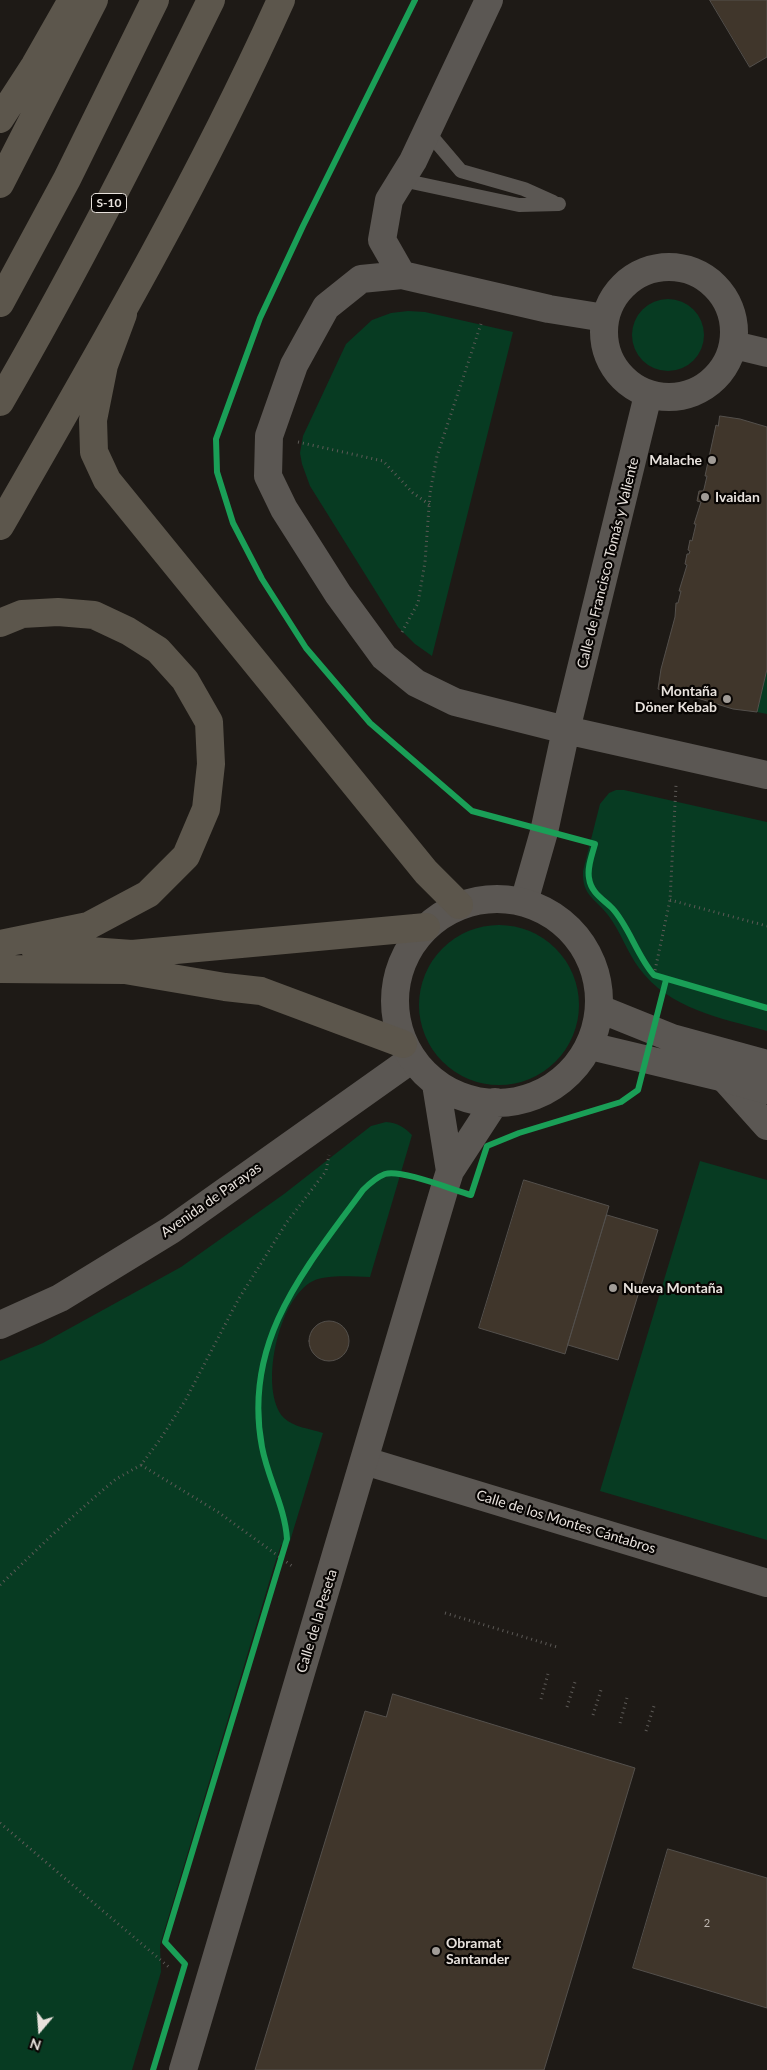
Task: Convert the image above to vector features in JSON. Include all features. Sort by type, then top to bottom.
[{"type":"highway","points":[[0,119],[72,0]]},
{"type":"highway","points":[[0,184],[94,0]]},
{"type":"highway","points":[[0,303],[67,179],[155,0]]},
{"type":"highway","name":"S-10","points":[[0,402],[54,310],[211,0]]},
{"type":"highway","points":[[0,526],[123,314],[246,74],[280,0]]},
{"type":"highway","points":[[123,314],[104,365],[93,420],[94,452],[107,480],[426,872],[459,905]]},
{"type":"highway","points":[[0,623],[22,614],[58,612],[94,614],[128,630],[158,650],[185,680],[209,722],[211,764],[206,809],[186,856],[148,894],[88,926],[0,944]]},
{"type":"highway","points":[[0,944],[132,954],[426,927]]},
{"type":"highway","points":[[0,969],[125,970],[225,987],[261,991],[408,1052]]},
{"type":"street","points":[[402,275],[382,240],[389,200],[402,180],[427,131],[489,0]]},
{"type":"street","points":[[662,266],[682,268],[702,275],[718,288],[729,305],[735,324],[734,345],[723,369],[704,387],[680,397],[648,395],[624,380],[614,367],[606,351],[603,335],[605,318],[612,299],[625,283],[642,272],[662,266]]},
{"type":"street","points":[[605,318],[549,309],[402,275],[360,279],[326,307],[294,365],[269,436],[268,476],[289,517],[338,594],[384,658],[416,683],[456,702],[566,730],[767,775]]},
{"type":"street","points":[[734,345],[767,353]]},
{"type":"street","name":"Calle de Francisco Tomás y Valiente","points":[[524,902],[544,832],[566,730],[648,395]]},
{"type":"street","points":[[496,899],[524,902],[566,925],[586,950],[599,985],[600,1009],[590,1046],[560,1083],[524,1101],[495,1102],[465,1099],[436,1084],[408,1052],[394,1009],[397,976],[405,955],[426,927],[459,905],[496,899]]},
{"type":"street","points":[[600,1009],[672,1038],[767,1064]]},
{"type":"street","points":[[590,1046],[767,1090]]},
{"type":"street","name":"Avenida de Parayas","points":[[0,1325],[60,1298],[171,1230],[408,1052]]},
{"type":"street","points":[[724,1078],[767,1126]]},
{"type":"street","name":"Calle de la Peseta","points":[[436,1084],[450,1172]]},
{"type":"street","name":"Calle de la Peseta","points":[[183,2070],[450,1172],[495,1102]]},
{"type":"street","name":"Calle de los Montes Cántabros","points":[[365,1461],[767,1582]]},
{"type":"lane","points":[[402,180],[519,205],[559,204],[524,189],[461,171],[427,131]]},
{"type":"path","points":[[398,639],[418,604],[425,562],[437,456],[476,342],[489,295]]},
{"type":"path","points":[[292,441],[382,461],[413,493],[430,505]]},
{"type":"path","points":[[654,974],[670,900],[676,780]]},
{"type":"path","points":[[670,900],[767,926]]},
{"type":"path","points":[[0,1585],[96,1496],[116,1479],[141,1464],[159,1441],[185,1401],[238,1300],[287,1222],[326,1171],[330,1150]]},
{"type":"path","points":[[141,1464],[218,1512],[281,1555],[292,1566]]},
{"type":"path","points":[[277,1568],[281,1555]]},
{"type":"path","points":[[445,1613],[557,1647]]},
{"type":"path","points":[[541,1699],[548,1674]]},
{"type":"path","points":[[567,1707],[575,1682]]},
{"type":"path","points":[[593,1715],[600,1690]]},
{"type":"path","points":[[620,1723],[628,1698]]},
{"type":"path","points":[[646,1731],[654,1706]]},
{"type":"path","points":[[0,1823],[170,1968]]},
{"type":"green space","points":[[668,299],[682,302],[694,309],[701,321],[704,335],[701,349],[694,361],[682,368],[668,371],[654,368],[642,361],[635,349],[632,335],[635,321],[642,309],[654,302]]},
{"type":"green space","points":[[425,312],[513,332],[432,656],[415,644],[398,627],[310,486],[300,453],[303,436],[346,344],[372,320],[391,313]]},
{"type":"green space","points":[[767,669],[767,714],[757,712]]},
{"type":"green space","points":[[616,790],[624,790],[767,822],[767,1031],[697,1010],[665,993],[651,982],[639,968],[613,922],[590,896],[583,879],[583,871],[600,804],[609,793]]},
{"type":"green space","points":[[507,925],[537,934],[556,948],[566,960],[573,974],[578,989],[578,1021],[573,1036],[566,1050],[556,1062],[544,1072],[522,1082],[507,1085],[491,1085],[476,1082],[454,1072],[432,1050],[420,1021],[419,997],[422,982],[432,960],[454,938],[483,926]]},
{"type":"green space","points":[[386,1122],[400,1126],[412,1135],[370,1277],[334,1277],[313,1281],[301,1291],[290,1306],[276,1346],[273,1388],[276,1405],[288,1421],[297,1426],[323,1433],[290,1541],[281,1545],[274,1566],[160,1945],[161,1972],[132,2070],[0,2070],[0,1361],[43,1343],[181,1267],[284,1194],[371,1126]]},
{"type":"green space","points":[[700,1161],[767,1180],[767,1540],[600,1491]]},
{"type":"building","points":[[710,0],[767,0],[767,57],[750,67]]},
{"type":"building","points":[[720,416],[740,419],[767,427],[767,669],[757,712],[733,709],[694,697],[677,696],[658,689],[661,669],[675,617],[676,603],[678,603],[681,591],[679,591],[687,565],[685,564],[687,554],[690,551],[688,550],[690,540],[692,541],[696,524],[694,524],[701,502],[697,501],[699,491],[704,489],[716,425],[718,426]]},
{"type":"building","points":[[524,1180],[609,1206],[565,1354],[479,1328]]},
{"type":"building","name":"Nueva Montaña","points":[[607,1215],[658,1230],[618,1360],[568,1345]]},
{"type":"building","points":[[333,1321],[340,1324],[346,1330],[349,1341],[348,1349],[340,1358],[333,1361],[325,1361],[318,1358],[310,1349],[309,1337],[312,1330],[321,1322]]},
{"type":"building","name":"Obramat Santander","points":[[393,1694],[635,1768],[544,2070],[255,2070],[365,1711],[386,1717]]},
{"type":"building","points":[[668,1849],[767,1878],[767,2008],[633,1968]]},
{"type":"cycle path","points":[[415,0],[303,226],[260,318],[216,439],[217,472],[233,523],[262,579],[306,648],[370,723],[472,811],[595,844],[589,870],[592,888],[618,915],[654,975],[767,1008]]},
{"type":"cycle path","points":[[153,2070],[185,1964],[165,1942],[287,1539],[280,1504],[262,1447],[258,1409],[261,1373],[270,1340],[283,1308],[300,1278],[341,1219],[363,1190],[379,1177],[385,1174],[403,1174],[471,1195],[487,1146],[519,1133],[621,1102],[638,1090],[666,980]]},
{"type":"place","name":"Malache","points":[[712,460]]},
{"type":"place","name":"Ivaidan","points":[[705,497]]},
{"type":"place","name":"Montaña Döner Kebab","points":[[727,699]]},
{"type":"place","name":"Nueva Montaña","points":[[613,1288]]},
{"type":"place","name":"Obramat Santander","points":[[436,1951]]}]
